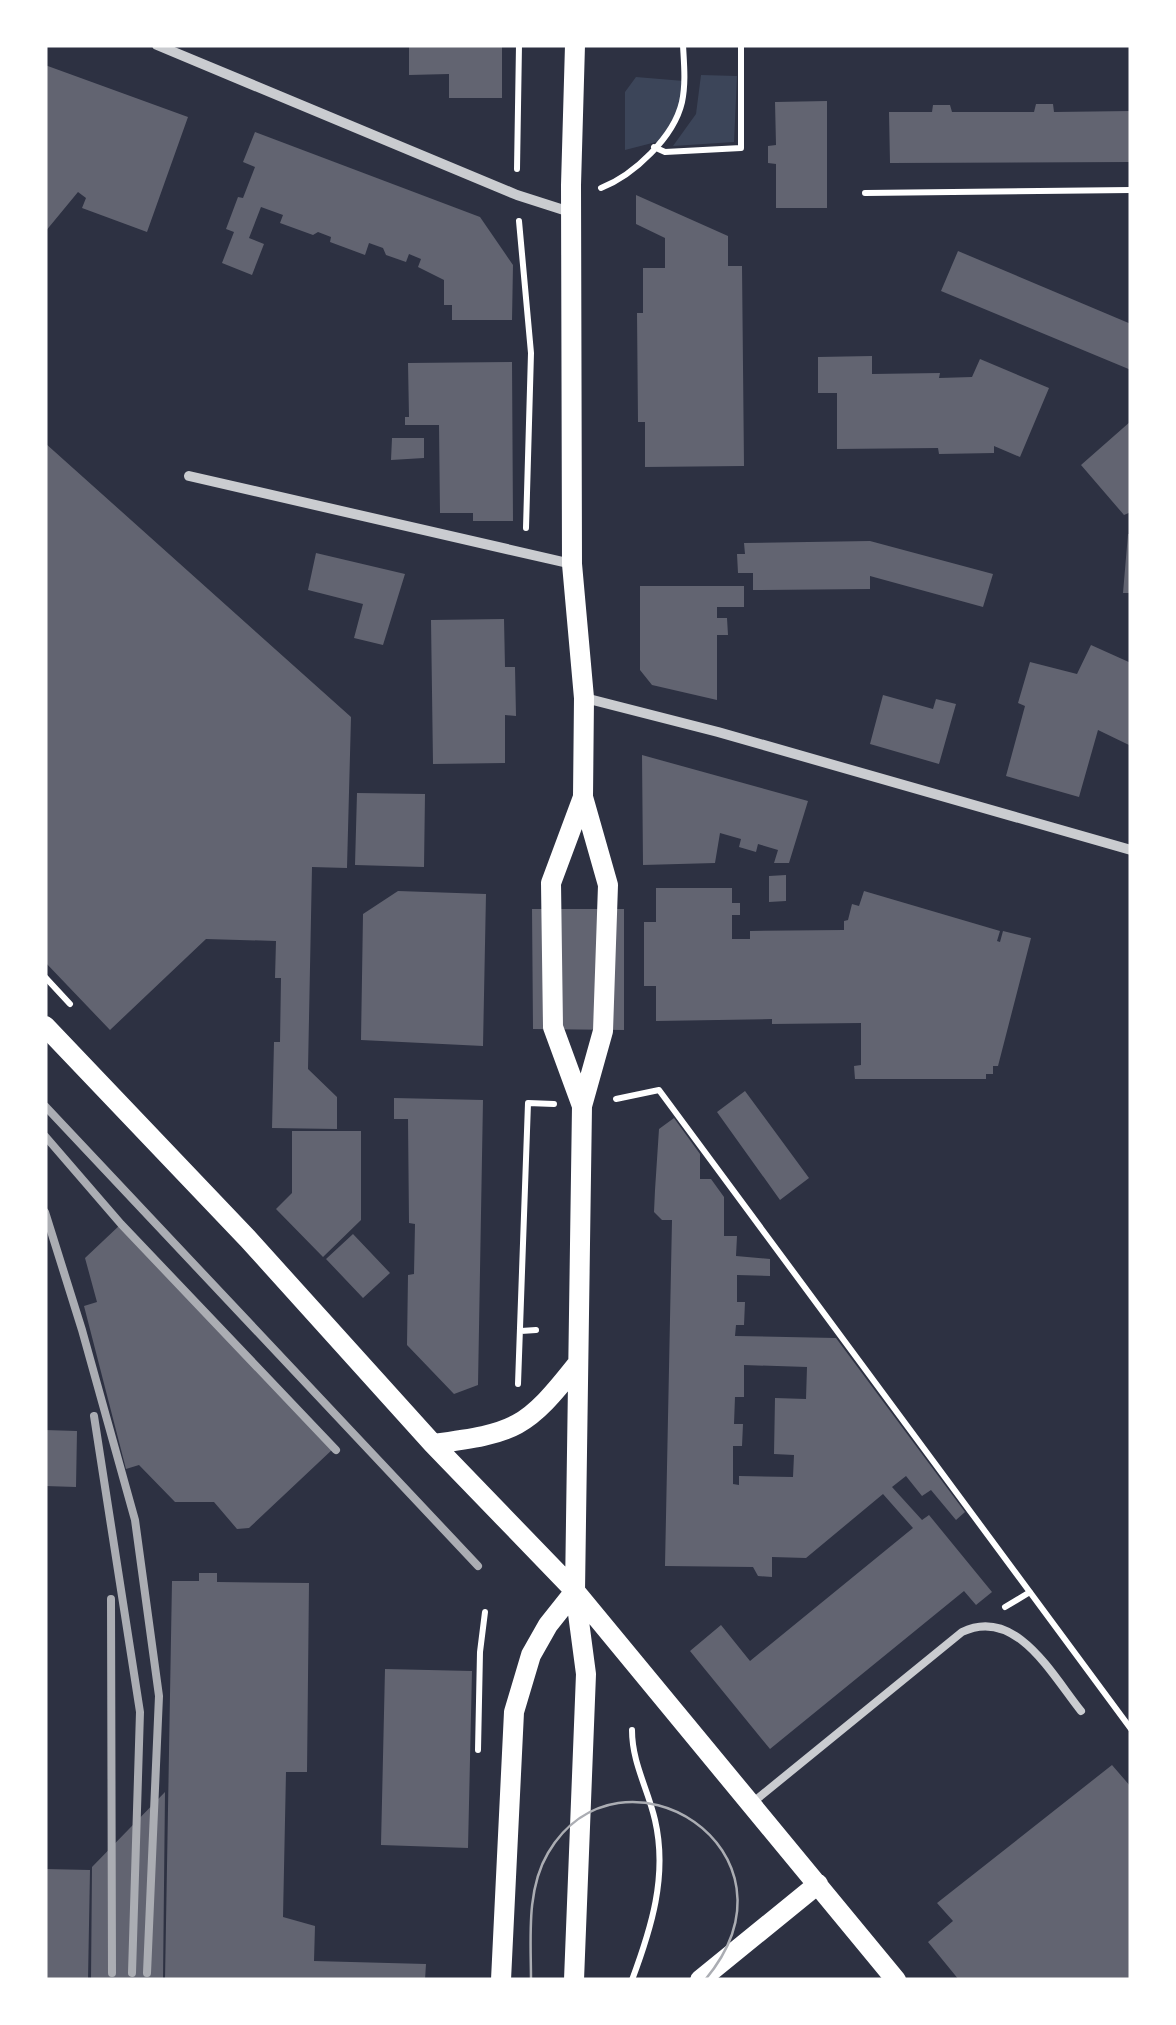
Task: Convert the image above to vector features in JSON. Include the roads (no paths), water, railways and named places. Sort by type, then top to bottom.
[{"type":"main road","points":[[574,1980],[586,1674],[576,1592],[582,1106],[603,1031],[608,885],[584,797],[584,698],[572,564],[571,185],[576,45]]},
{"type":"main road","points":[[582,1106],[553,1027],[551,883],[584,797]]},
{"type":"main road","points":[[45,1026],[248,1238],[433,1444],[576,1592],[896,1980]]},
{"type":"main road","points":[[433,1444],[489,1436],[516,1426],[544,1406],[578,1364]]},
{"type":"main road","points":[[502,1980],[508,1773],[514,1712],[531,1655],[548,1625],[576,1592]]},
{"type":"main road","points":[[700,1980],[818,1884]]},
{"type":"street","points":[[157,45],[517,195],[571,212]]},
{"type":"street","points":[[189,476],[572,564]]},
{"type":"street","points":[[584,698],[718,732],[1131,850]]},
{"type":"lane","points":[[752,1803],[972,1627],[996,1625],[1023,1640],[1082,1711]]},
{"type":"tram line","points":[[531,1980],[533,1899],[541,1867],[548,1853],[580,1818],[618,1803],[658,1805],[694,1822],[722,1851],[737,1888],[733,1932],[705,1980]]},
{"type":"railway","points":[[45,1106],[478,1566]]},
{"type":"railway","points":[[45,1136],[121,1224],[336,1450]]},
{"type":"railway","points":[[45,1212],[135,1520],[159,1696],[147,1973]]},
{"type":"railway","points":[[94,1416],[140,1712],[132,1973]]},
{"type":"railway","points":[[111,1599],[112,1973]]}]
